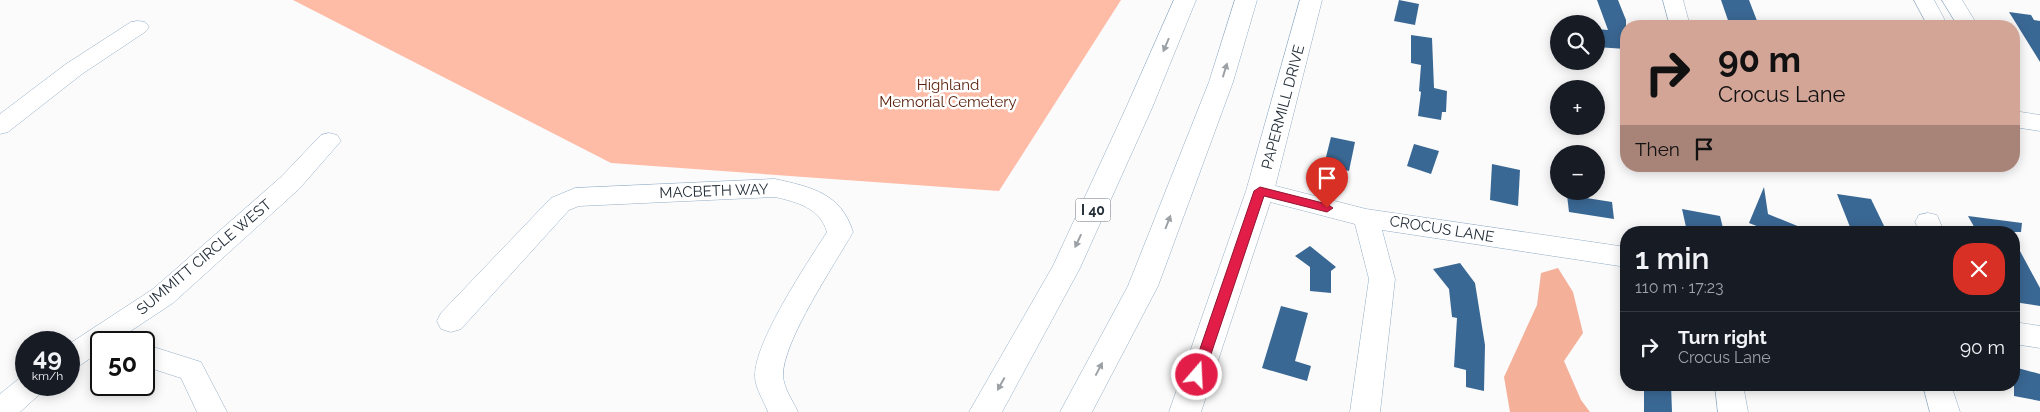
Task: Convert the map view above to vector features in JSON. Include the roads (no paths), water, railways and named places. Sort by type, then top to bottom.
[{"type":"main road","name":"I 40","points":[[985,412],[1066,268],[1139,108],[1184,0]]},
{"type":"main road","points":[[1076,412],[1143,286],[1221,82],[1246,0]]},
{"type":"main road","name":"PAPERMILL DRIVE","points":[[1185,412],[1260,191],[1311,0]]},
{"type":"street","points":[[1672,0],[1678,20]]},
{"type":"street","points":[[1924,0],[1935,20]]},
{"type":"street","points":[[1952,0],[1964,20]]},
{"type":"street","points":[[0,126],[74,69],[138,27]]},
{"type":"street","name":"SUMMITT CIRCLE WEST","points":[[80,351],[163,296],[290,183],[329,141]]},
{"type":"street","name":"MACBETH WAY","points":[[451,321],[560,204],[576,197],[775,188],[806,195],[828,209],[838,223],[840,232],[785,328],[770,366],[769,377],[783,412]]},
{"type":"street","name":"CROCUS LANE","points":[[1260,191],[1366,218],[1620,257]]},
{"type":"street","points":[[1365,412],[1382,279],[1366,218]]},
{"type":"street","points":[[2020,334],[2040,337]]},
{"type":"street","points":[[155,359],[191,370],[212,412]]},
{"type":"street","points":[[1730,391],[1732,412]]},
{"type":"street","points":[[1939,391],[1944,412]]},
{"type":"street","points":[[0,412],[18,396]]},
{"type":"park label","name":"Highland Memorial Cemetery","points":[[948,94]]}]
